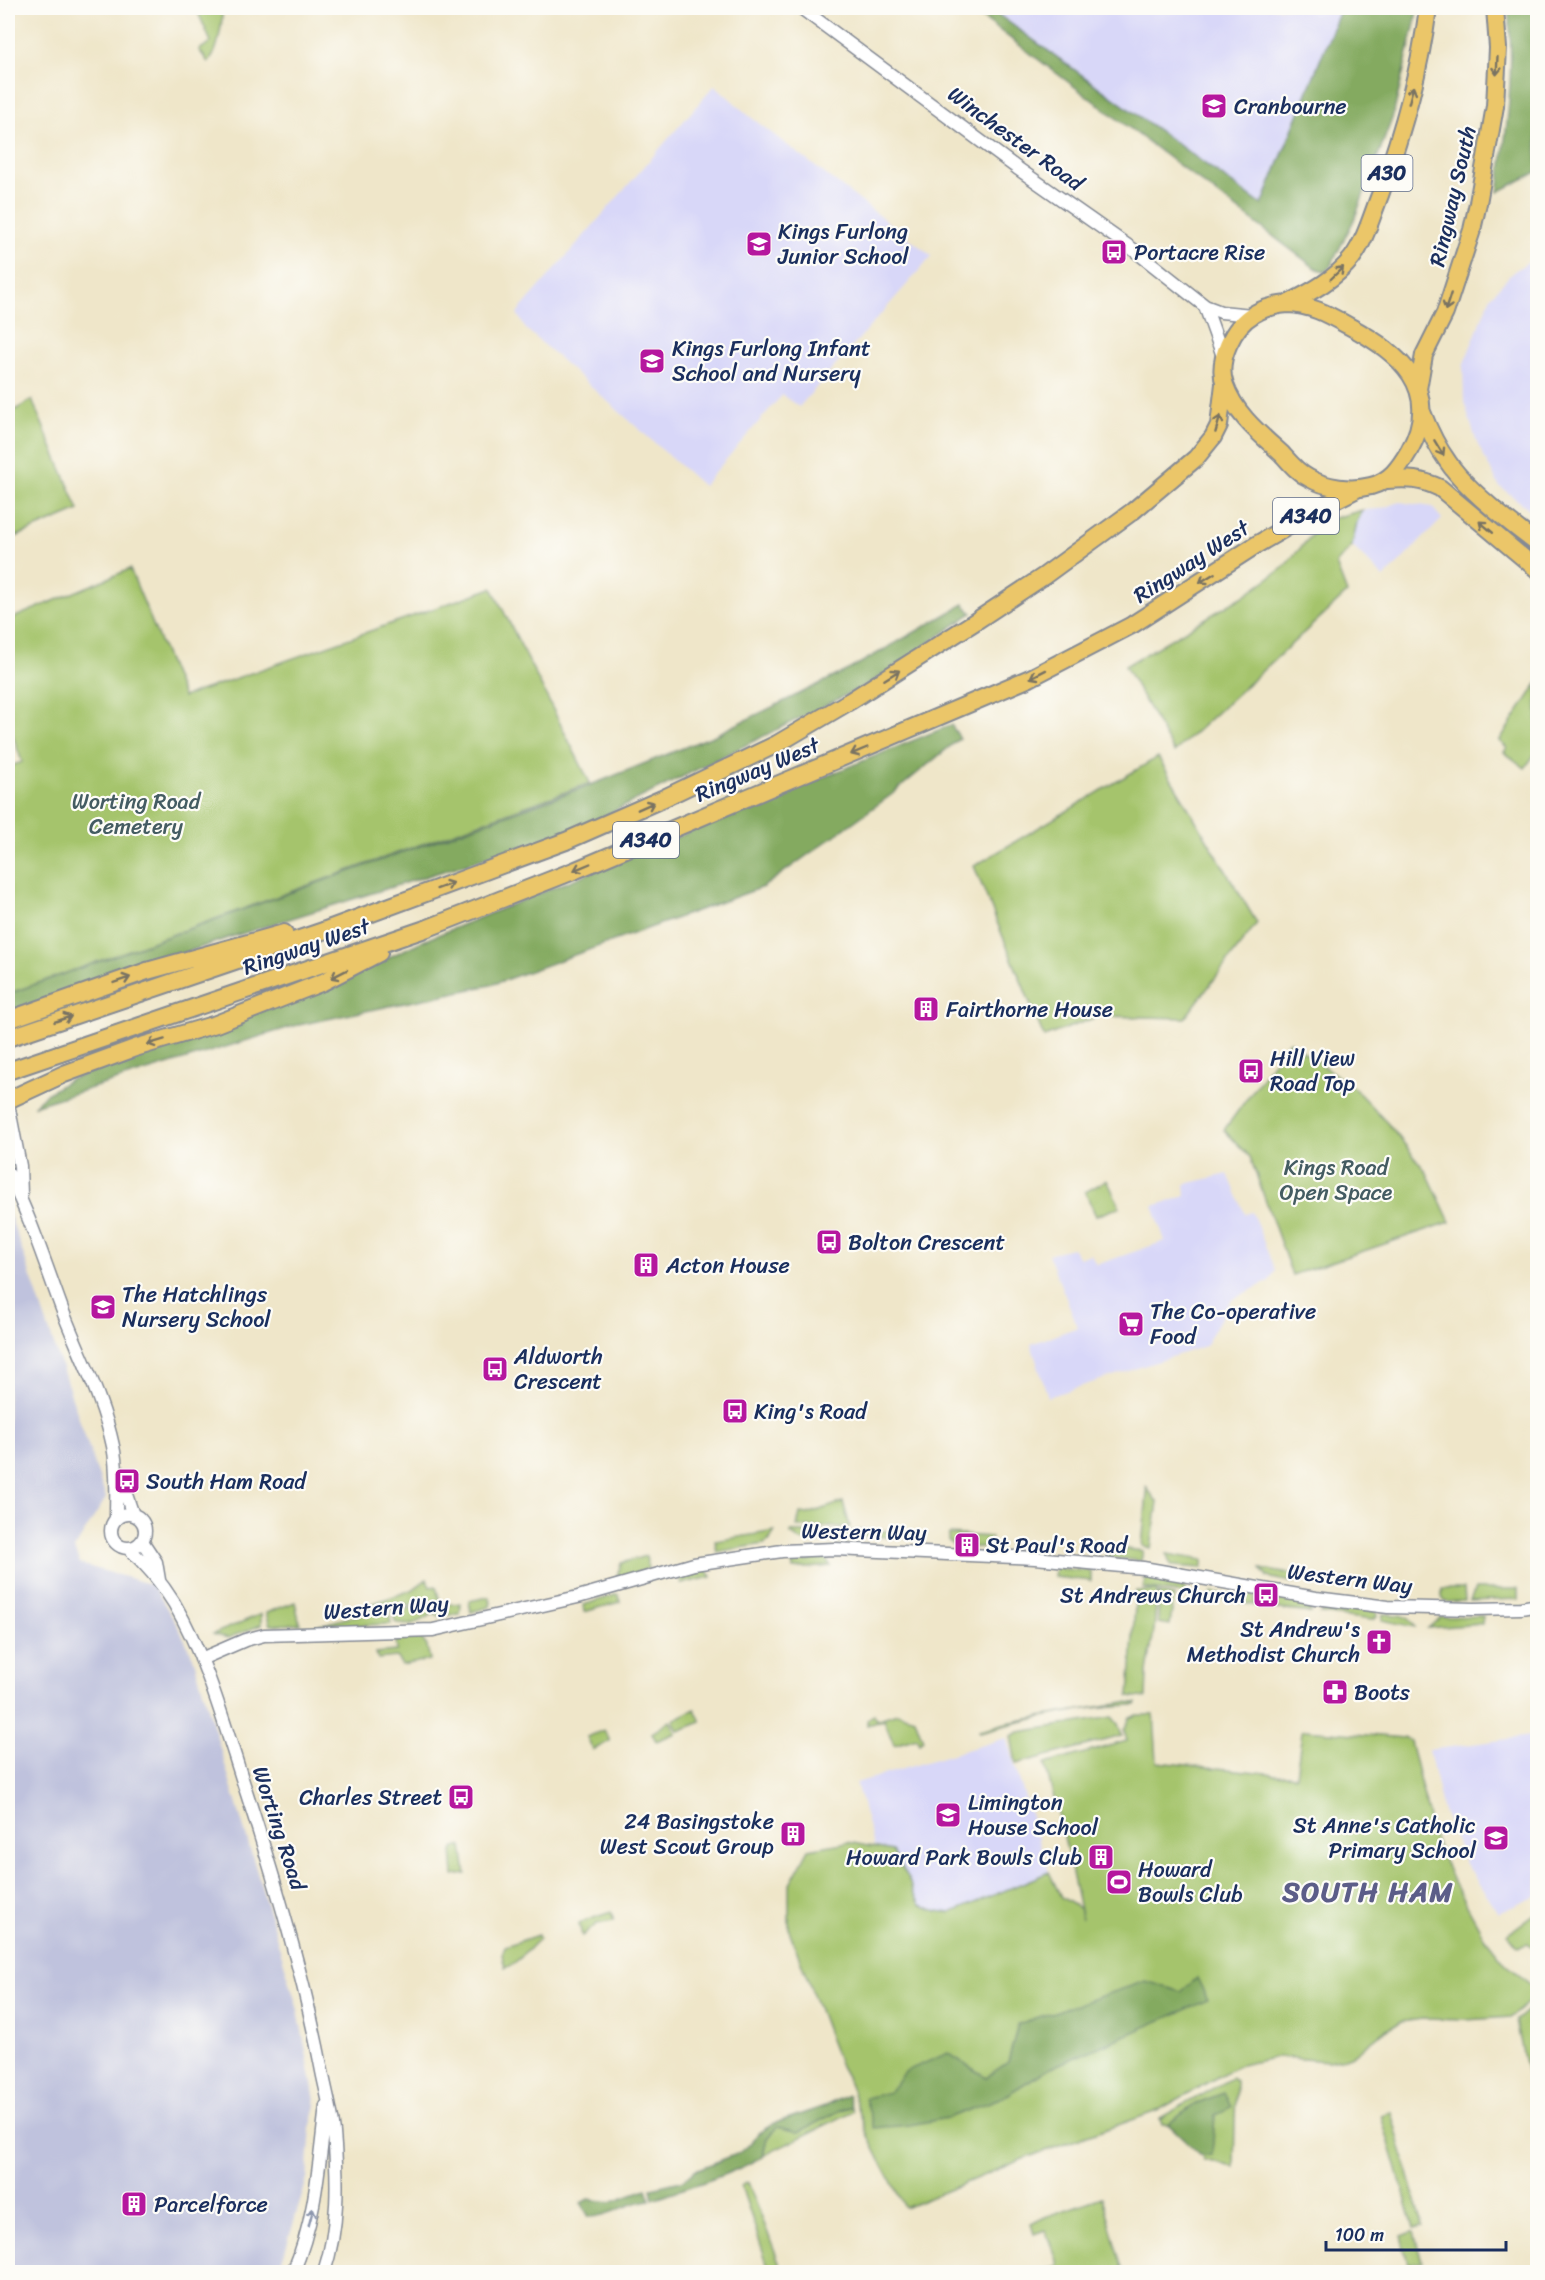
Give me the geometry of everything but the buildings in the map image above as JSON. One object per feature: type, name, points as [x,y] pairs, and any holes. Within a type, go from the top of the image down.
[{"type":"main road","name":"A30","points":[[1288,304],[1317,289],[1353,257],[1371,218],[1398,145],[1415,79],[1428,8]]},
{"type":"main road","name":"Ringway South","points":[[1418,389],[1424,355],[1445,313],[1472,230],[1478,203],[1495,106],[1498,48],[1495,8]]},
{"type":"main road","points":[[1538,544],[1463,480],[1449,464],[1434,441],[1422,412],[1418,389],[1410,372],[1386,347],[1316,308],[1304,304],[1277,305],[1252,315],[1239,327],[1228,345],[1224,359],[1224,384],[1244,418],[1299,472],[1321,483],[1357,489],[1387,480],[1411,478],[1425,481],[1440,488],[1538,570]]},
{"type":"main road","name":"Ringway West","points":[[8,1038],[323,931],[566,841],[662,799],[777,744],[973,623],[1044,576],[1114,525],[1196,458],[1213,437],[1219,425],[1224,384]]},
{"type":"main road","points":[[1387,480],[1398,469],[1415,440],[1422,412]]},
{"type":"main road","name":"Ringway West","points":[[8,1071],[428,928],[576,870],[1030,678],[1132,626],[1256,545],[1357,489]]},
{"type":"main road","points":[[8,1020],[147,971],[420,895]]},
{"type":"main road","points":[[8,1102],[64,1074],[135,1048],[216,1024],[323,982],[428,928]]},
{"type":"street","name":"Winchester Road","points":[[801,8],[1017,168],[1138,253],[1205,306],[1221,312],[1252,315]]},
{"type":"street","points":[[1205,306],[1224,359]]},
{"type":"street","points":[[8,1102],[20,1166],[21,1200]]},
{"type":"street","points":[[8,1173],[21,1200],[64,1316],[103,1410],[116,1465],[116,1519],[111,1530],[112,1536],[119,1545],[128,1548],[136,1546],[142,1540],[145,1533],[144,1526],[133,1515],[116,1465]]},
{"type":"street","points":[[116,1519],[133,1515]]},
{"type":"street","name":"Worting Road","points":[[142,1540],[156,1562],[159,1583]]},
{"type":"street","name":"Worting Road","points":[[128,1548],[148,1567],[175,1605],[201,1659],[286,1918],[311,2018],[334,2132],[337,2201],[332,2244],[324,2272]]},
{"type":"street","name":"Western Way","points":[[201,1659],[245,1640],[264,1635],[433,1630],[578,1597],[694,1564],[810,1549],[979,1555],[1132,1566],[1316,1598],[1388,1607],[1474,1609],[1538,1605]]},
{"type":"street","name":"Worting Road","points":[[293,2272],[299,2259],[315,2197],[327,2099]]},
{"type":"shaded area","name":"Cranbourne","points":[[990,8],[1341,8],[1262,205]]},
{"type":"shaded area","name":"Kings Furlong Junior School","points":[[715,85],[748,115],[932,256],[799,407],[782,395],[703,486],[525,328],[517,313]]},
{"type":"shaded area","points":[[1537,256],[1537,515],[1499,486],[1477,443],[1464,402],[1463,366],[1491,296],[1513,272]]},
{"type":"shaded area","points":[[1400,502],[1432,507],[1442,519],[1384,578],[1352,546],[1357,522],[1363,510],[1380,509]]},
{"type":"shaded area","points":[[1228,1174],[1245,1214],[1252,1212],[1275,1271],[1269,1281],[1231,1300],[1205,1346],[1048,1397],[1031,1344],[1078,1327],[1048,1254],[1072,1248],[1079,1258],[1091,1254],[1096,1265],[1165,1241],[1153,1206],[1186,1196],[1185,1184]]},
{"type":"shaded area","points":[[8,1209],[106,1498],[74,1549],[80,1564],[153,1585],[181,1632],[193,1657],[298,2010],[316,2105],[311,2127],[307,2179],[284,2254],[276,2272],[11,2272],[8,2259]]},
{"type":"shaded area","name":"St Anne's Catholic Primary School","points":[[1537,1735],[1537,1896],[1498,1913],[1466,1864],[1443,1812],[1429,1750]]},
{"type":"shaded area","name":"Limington House School","points":[[1006,1738],[1049,1872],[951,1913],[921,1905],[892,1851],[874,1846],[856,1783]]},
{"type":"green space","points":[[222,8],[221,29],[215,52],[208,62],[199,50],[211,42],[197,10]]},
{"type":"green space","points":[[970,8],[989,8],[1262,205],[1341,8],[1417,8],[1393,116],[1354,220],[1330,267],[1324,272],[1314,267]]},
{"type":"green space","points":[[1508,8],[1537,8],[1537,172],[1498,192],[1510,77]]},
{"type":"green space","points":[[32,400],[79,510],[8,540],[8,414]]},
{"type":"green space","points":[[1363,510],[1357,522],[1352,546],[1336,564],[1347,593],[1174,752],[1125,666],[1242,597],[1283,568],[1324,521]]},
{"type":"green space","name":"Worting Road Cemetery","points":[[130,569],[183,697],[492,588],[590,783],[8,994],[8,767],[22,762],[8,721],[8,620]]},
{"type":"green space","points":[[964,604],[972,613],[872,682],[578,829],[225,939],[12,1012],[8,1009],[8,994],[601,781],[715,735],[850,669]]},
{"type":"green space","points":[[1537,684],[1537,751],[1525,768],[1504,752],[1507,748],[1499,741]]},
{"type":"green space","points":[[951,725],[960,738],[891,795],[763,887],[491,985],[294,1026],[33,1106],[46,1094],[69,1080],[330,986],[418,943]]},
{"type":"green space","points":[[1158,757],[1257,923],[1185,1018],[1099,1016],[1044,1037],[974,866]]},
{"type":"green space","name":"Kings Road Open Space","points":[[1289,1041],[1354,1088],[1391,1127],[1427,1173],[1450,1222],[1292,1275],[1250,1157],[1224,1130]]},
{"type":"green space","points":[[1107,1180],[1120,1207],[1096,1216],[1085,1192]]},
{"type":"green space","points":[[1146,1487],[1158,1503],[1151,1548],[1142,1546]]},
{"type":"green space","points":[[843,1502],[850,1527],[797,1527],[800,1513],[808,1514]]},
{"type":"green space","points":[[859,1530],[912,1532],[912,1538],[863,1536]]},
{"type":"green space","points":[[775,1531],[769,1541],[764,1544],[717,1552],[715,1541]]},
{"type":"green space","points":[[855,1531],[855,1544],[852,1542],[801,1541],[791,1534],[791,1532]]},
{"type":"green space","points":[[949,1534],[991,1537],[986,1545],[981,1547],[971,1547],[971,1543],[953,1546],[948,1540]]},
{"type":"green space","points":[[1107,1547],[1143,1551],[1141,1561],[1106,1557]]},
{"type":"green space","points":[[1167,1554],[1204,1560],[1202,1568],[1172,1566]]},
{"type":"green space","points":[[646,1556],[648,1569],[620,1578],[617,1576],[621,1563]]},
{"type":"green space","points":[[814,1556],[824,1557],[831,1566],[793,1569],[792,1563],[810,1561]]},
{"type":"green space","points":[[707,1568],[711,1577],[681,1584],[679,1574]]},
{"type":"green space","points":[[1055,1568],[1091,1571],[1091,1581],[1054,1577]]},
{"type":"green space","points":[[1261,1569],[1297,1575],[1296,1583],[1267,1577]]},
{"type":"green space","points":[[1146,1573],[1179,1578],[1185,1588],[1184,1594],[1143,1588]]},
{"type":"green space","points":[[427,1579],[430,1587],[436,1586],[440,1602],[345,1613],[412,1590]]},
{"type":"green space","points":[[1442,1589],[1464,1589],[1465,1601],[1445,1602]]},
{"type":"green space","points":[[1475,1589],[1518,1589],[1518,1599],[1470,1601]]},
{"type":"green space","points":[[1136,1591],[1157,1591],[1146,1698],[1129,1696]]},
{"type":"green space","points":[[1159,1593],[1174,1596],[1170,1625],[1158,1623]]},
{"type":"green space","points":[[1212,1593],[1240,1597],[1246,1593],[1255,1596],[1255,1605],[1211,1597]]},
{"type":"green space","points":[[618,1594],[620,1602],[584,1612],[583,1605]]},
{"type":"green space","points":[[488,1597],[491,1602],[490,1607],[471,1612],[469,1601]]},
{"type":"green space","points":[[1263,1597],[1305,1603],[1309,1606],[1311,1613],[1257,1606],[1258,1600]]},
{"type":"green space","points":[[295,1602],[300,1624],[270,1625],[266,1613]]},
{"type":"green space","points":[[461,1603],[460,1614],[441,1616],[433,1614],[405,1625],[395,1622],[393,1610]]},
{"type":"green space","points":[[1327,1606],[1376,1611],[1377,1617],[1372,1620],[1320,1614]]},
{"type":"green space","points":[[389,1612],[391,1624],[313,1627],[358,1615]]},
{"type":"green space","points":[[261,1614],[261,1625],[228,1638],[213,1634]]},
{"type":"green space","points":[[1383,1614],[1406,1617],[1415,1627],[1382,1620]]},
{"type":"green space","points":[[1483,1616],[1482,1624],[1428,1628],[1441,1617]]},
{"type":"green space","points":[[421,1638],[427,1646],[430,1660],[402,1665],[396,1657],[378,1659],[376,1653],[397,1651],[396,1640]]},
{"type":"green space","points":[[1125,1702],[1136,1703],[1135,1705],[1077,1710]]},
{"type":"green space","points":[[695,1709],[701,1722],[678,1731],[673,1720]]},
{"type":"green space","points":[[897,1713],[915,1718],[923,1740],[919,1743],[917,1738],[894,1745],[884,1720],[867,1725],[867,1720],[874,1714],[876,1720]]},
{"type":"green space","points":[[1055,1714],[980,1732],[979,1730],[1006,1723]]},
{"type":"green space","points":[[1137,1715],[1154,1715],[1157,1762],[1296,1776],[1302,1731],[1305,1730],[1404,1738],[1410,1741],[1434,1838],[1451,1877],[1484,1936],[1506,1964],[1537,1990],[1537,1995],[1511,2017],[1466,2020],[1422,2019],[1401,2022],[1387,2029],[1355,2054],[1345,2058],[1329,2061],[1277,2057],[1237,2066],[1157,2111],[1023,2159],[905,2208],[868,2136],[789,1930],[789,1886],[809,1849],[848,1842],[892,1851],[921,1905],[937,1911],[951,1913],[1049,1872],[1061,1897],[1079,1908],[1082,1919],[1045,1764],[1127,1741],[1124,1730],[1130,1718]]},
{"type":"green space","points":[[1112,1717],[1118,1724],[1122,1736],[1016,1764],[1011,1736],[1019,1732]]},
{"type":"green space","points":[[670,1721],[676,1733],[656,1741],[652,1733]]},
{"type":"green space","points":[[604,1730],[610,1741],[593,1750],[587,1737]]},
{"type":"green space","points":[[462,1846],[466,1874],[454,1876],[452,1851]]},
{"type":"green space","points":[[611,1912],[614,1921],[597,1924],[582,1936],[579,1923]]},
{"type":"green space","points":[[1537,1912],[1537,1952],[1528,1944],[1518,1947],[1508,1934]]},
{"type":"green space","points":[[538,1935],[539,1939],[523,1955],[505,1968],[502,1954],[505,1946]]},
{"type":"green space","points":[[1197,1978],[1208,2000],[1048,2069],[1003,2097],[947,2118],[910,2125],[874,2128],[865,2098],[889,2092],[906,2071],[948,2053],[986,2077],[1008,2062],[1018,2024],[1146,1981],[1181,1992]]},
{"type":"green space","points":[[1537,2002],[1537,2111],[1516,2020]]},
{"type":"green space","points":[[1231,2078],[1236,2081],[1234,2167],[1204,2160],[1201,2155],[1212,2155],[1197,2103],[1168,2124],[1162,2124],[1160,2118]]},
{"type":"green space","points":[[1224,2093],[1231,2107],[1215,2115],[1212,2155],[1201,2155],[1168,2124],[1197,2103]]},
{"type":"green space","points":[[848,2095],[852,2107],[845,2108],[799,2132],[777,2127],[767,2138],[763,2156],[750,2163],[653,2199],[651,2188],[681,2181],[698,2169],[737,2154],[751,2144],[758,2133],[775,2123],[825,2106]]},
{"type":"green space","points":[[852,2107],[854,2111],[763,2156],[767,2138],[777,2126]]},
{"type":"green space","points":[[1391,2112],[1423,2226],[1414,2228],[1381,2115]]},
{"type":"green space","points":[[748,2182],[783,2272],[770,2272],[741,2186]]},
{"type":"green space","points":[[646,2189],[650,2200],[597,2216],[589,2217],[581,2203],[588,2199],[610,2202]]},
{"type":"green space","points":[[1102,2197],[1123,2272],[1045,2272],[1059,2265],[1045,2230],[1034,2234],[1031,2224]]},
{"type":"green space","points":[[1414,2232],[1422,2261],[1408,2264],[1401,2236]]},
{"type":"place","name":"Cranbourne","points":[[1214,106]]},
{"type":"place","name":"Kings Furlong Junior School","points":[[759,244]]},
{"type":"place","name":"Portacre Rise","points":[[1114,252]]},
{"type":"place","name":"Kings Furlong Infant School and Nursery","points":[[652,361]]},
{"type":"place","name":"Fairthorne House","points":[[926,1009]]},
{"type":"place","name":"Hill View Road Top","points":[[1251,1071]]},
{"type":"place","name":"Bolton Crescent","points":[[829,1242]]},
{"type":"place","name":"Acton House","points":[[646,1265]]},
{"type":"place","name":"The Hatchlings Nursery School","points":[[103,1307]]},
{"type":"place","name":"The Co-operative Food","points":[[1131,1324]]},
{"type":"place","name":"Aldworth Crescent","points":[[495,1369]]},
{"type":"place","name":"King's Road","points":[[735,1411]]},
{"type":"place","name":"South Ham Road","points":[[127,1481]]},
{"type":"place","name":"St Paul's Road","points":[[967,1545]]},
{"type":"place","name":"St Andrews Church","points":[[1266,1595]]},
{"type":"place","name":"St Andrew's Methodist Church","points":[[1379,1642]]},
{"type":"place","name":"Boots","points":[[1335,1692]]},
{"type":"place","name":"Charles Street","points":[[461,1797]]},
{"type":"place","name":"Limington House School","points":[[948,1815]]},
{"type":"place","name":"24 Basingstoke West Scout Group","points":[[793,1834]]},
{"type":"place","name":"St Anne's Catholic Primary School","points":[[1496,1838]]},
{"type":"place","name":"Howard Park Bowls Club","points":[[1101,1857]]},
{"type":"place","name":"Howard Bowls Club","points":[[1119,1882]]},
{"type":"place","name":"Parcelforce","points":[[134,2204]]},
{"type":"district","name":"SOUTH HAM","points":[[1368,1891]]}]
